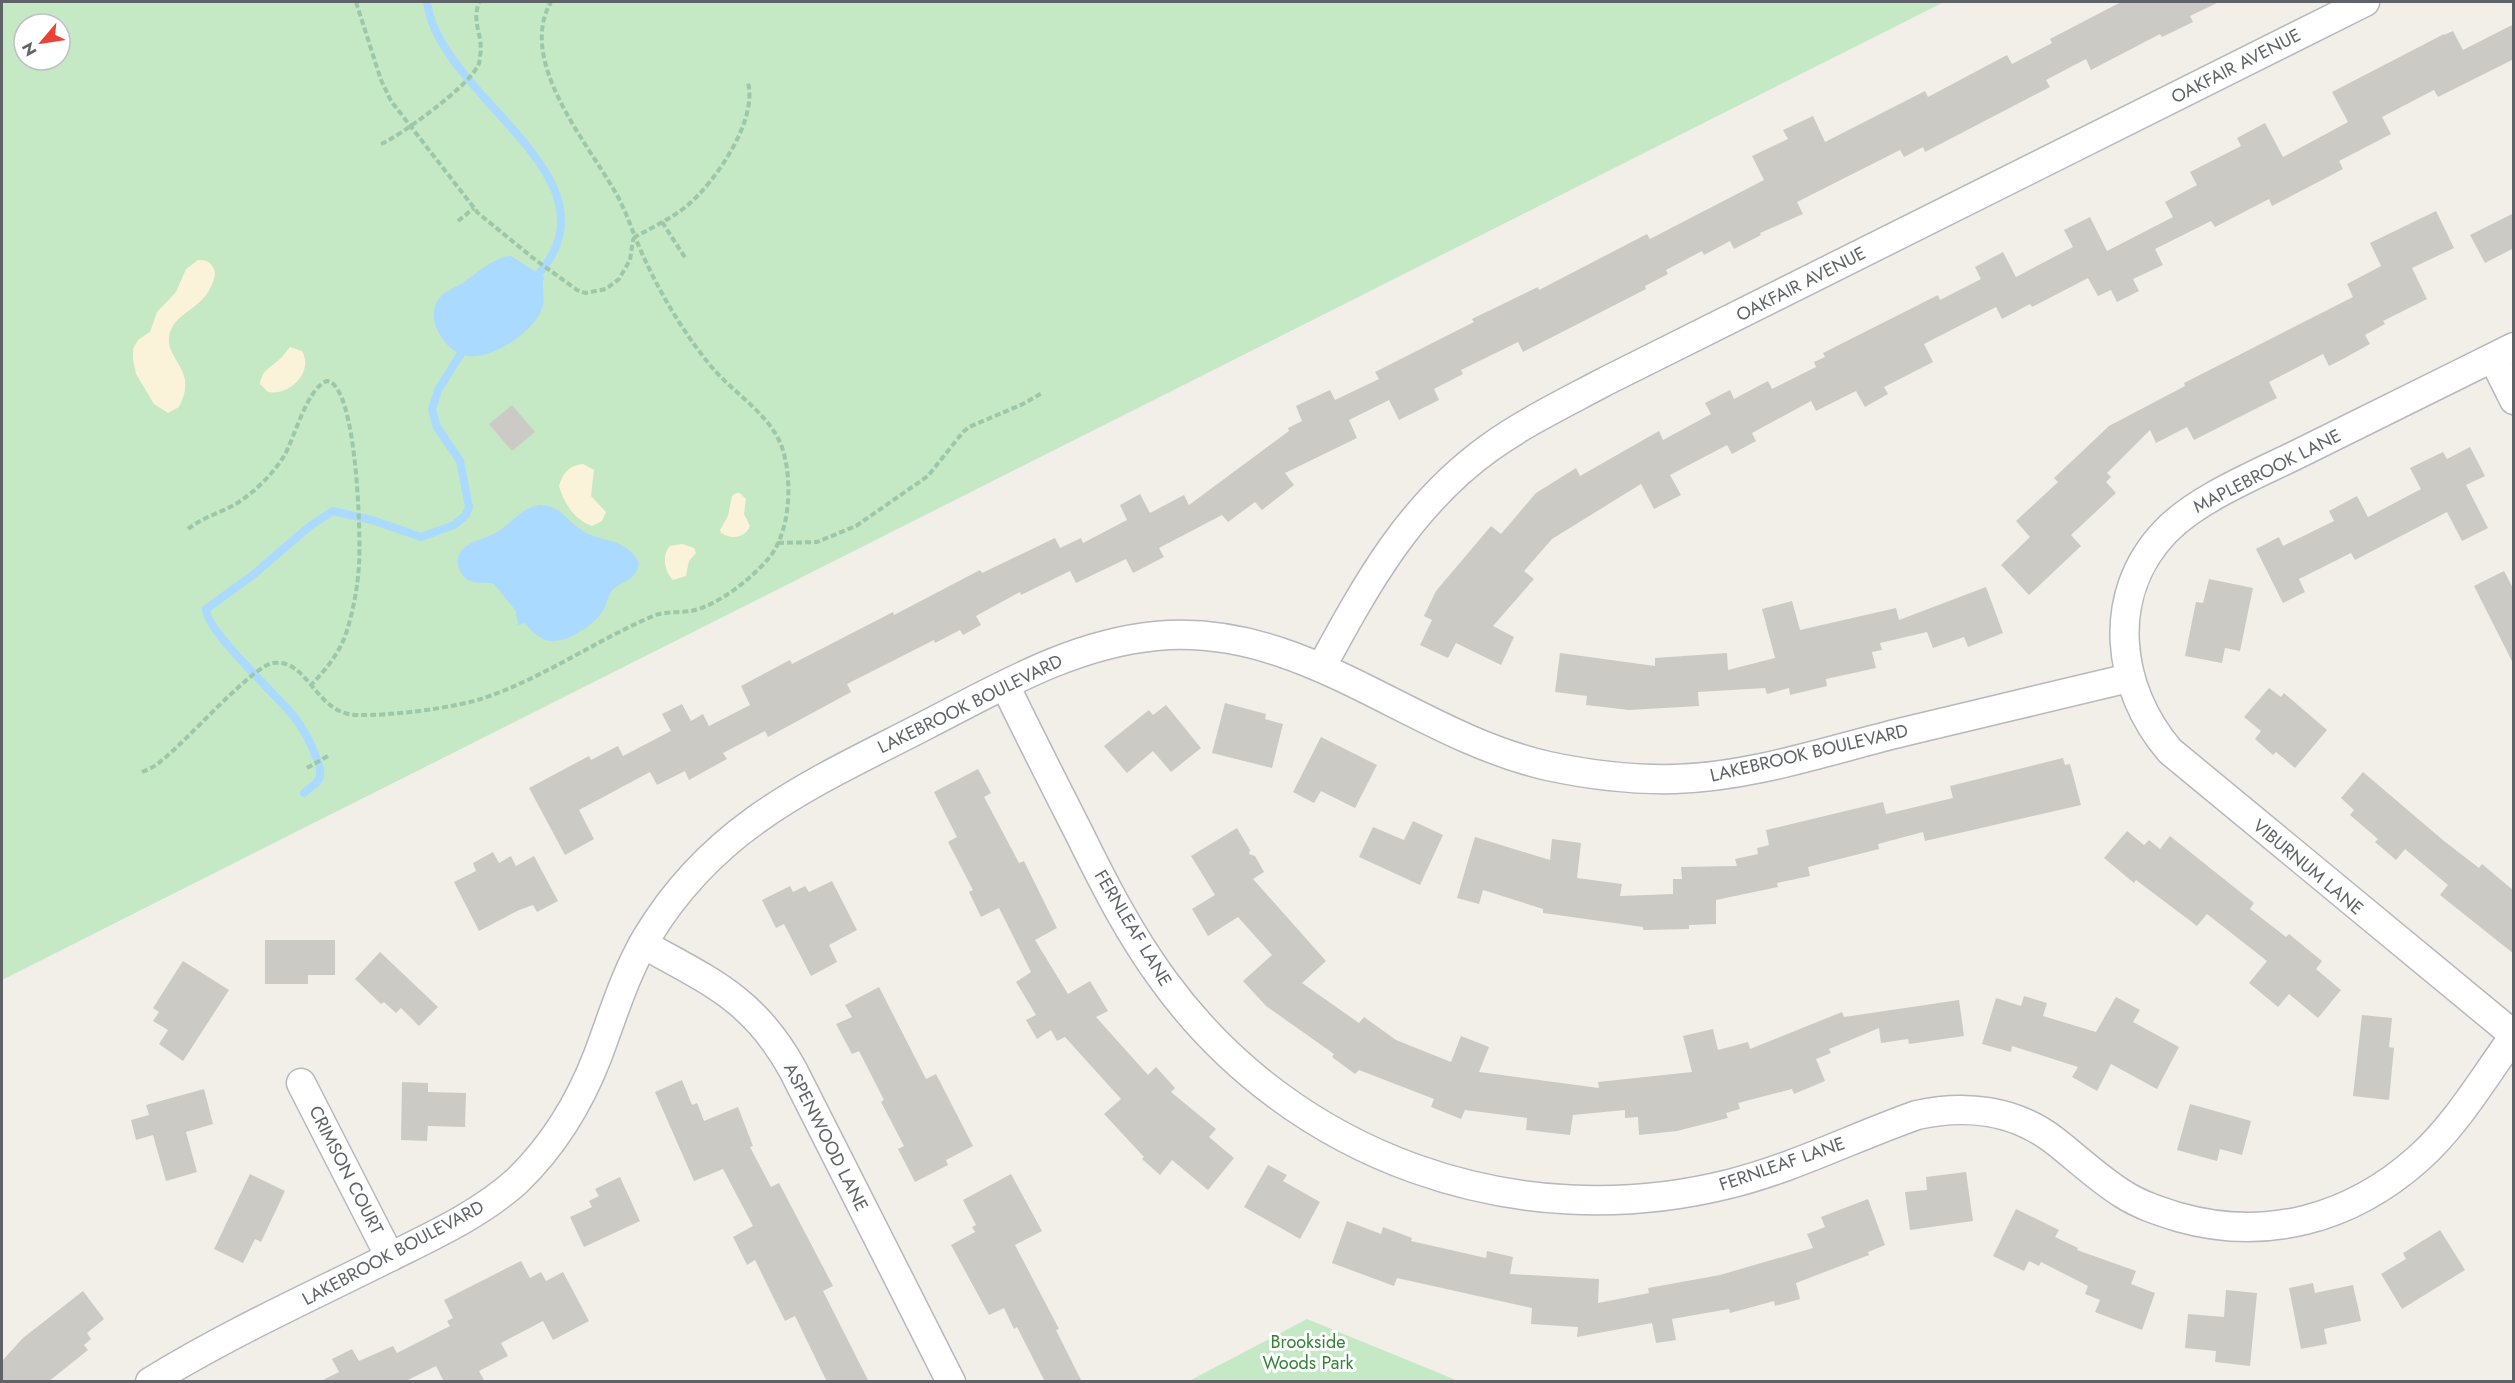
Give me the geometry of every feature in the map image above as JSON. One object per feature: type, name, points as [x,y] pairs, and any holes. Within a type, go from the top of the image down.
[{"type":"street","name":"OAKFAIR AVENUE","points":[[1322,666],[1376,570],[1407,527],[1466,466],[1516,430],[1614,377],[2365,2]]},
{"type":"street","points":[[2503,352],[2514,400]]},
{"type":"street","name":"MAPLEBROOK LANE","points":[[2129,678],[2125,626],[2128,601],[2144,559],[2176,521],[2240,483],[2503,352]]},
{"type":"street","name":"LAKEBROOK BOULEVARD","points":[[150,1382],[188,1359],[475,1213],[501,1194],[538,1158],[571,1113],[585,1086],[625,980],[643,944],[660,917],[693,875],[716,853],[762,814],[802,789],[1049,663],[1073,654],[1109,644],[1157,636],[1213,636],[1240,640],[1285,652],[1322,666],[1394,704],[1499,752],[1573,771],[1603,776],[1654,779],[1703,777],[1775,764],[2129,678]]},
{"type":"street","name":"VIBURNUM LANE","points":[[2129,678],[2150,725],[2177,758],[2514,1036]]},
{"type":"street","name":"FERNLEAF LANE","points":[[1005,685],[1123,918],[1163,981],[1210,1037],[1259,1082],[1332,1130],[1381,1155],[1477,1188],[1522,1196],[1575,1201],[1643,1198],[1701,1190],[1750,1178],[1917,1115],[1956,1109],[1976,1110],[2014,1118],[2040,1130],[2121,1193],[2149,1207],[2199,1223],[2221,1227],[2283,1225],[2341,1208],[2374,1191],[2405,1170],[2444,1132],[2514,1036]]},
{"type":"street","name":"ASPENWOOD LANE","points":[[643,944],[734,997],[769,1032],[793,1070],[951,1382]]},
{"type":"street","name":"CRIMSON COURT","points":[[302,1083],[390,1257]]},
{"type":"path","points":[[356,2],[386,93],[474,207],[524,250],[585,293],[606,289],[620,279],[628,266],[635,237],[662,222],[697,197],[731,150],[743,123],[749,95],[748,83]]},
{"type":"path","points":[[381,144],[393,139],[454,92],[476,69],[481,53],[476,21],[479,2]]},
{"type":"path","points":[[142,772],[162,761],[248,680],[273,663],[290,666],[312,684],[321,699],[342,714],[356,716],[400,712],[482,699],[539,675],[655,615],[692,610],[710,603],[749,577],[770,556],[778,543],[784,522],[788,485],[786,460],[779,441],[764,418],[723,380],[687,335],[657,283],[621,203],[570,118],[548,73],[541,36],[542,23],[551,2]]},
{"type":"path","points":[[458,221],[474,207]]},
{"type":"path","points":[[662,222],[686,259]]},
{"type":"path","points":[[188,529],[236,504],[268,476],[283,458],[313,393],[321,383],[327,381],[336,386],[343,400],[356,469],[360,529],[359,568],[349,625],[338,652],[312,684]]},
{"type":"path","points":[[778,543],[817,542],[856,526],[928,476],[969,427],[1023,404],[1042,393]]},
{"type":"path","points":[[307,768],[328,756]]},
{"type":"green space","points":[[2,2],[1944,2],[2,980]]},
{"type":"green space","name":"Brookside Woods Park","points":[[1307,1319],[1456,1380],[1456,1381],[1189,1381]]},
{"type":"sand","points":[[198,260],[210,263],[215,275],[206,295],[179,318],[170,332],[171,350],[185,383],[179,407],[168,413],[154,404],[136,374],[133,349],[138,340],[150,332],[157,312],[176,292],[186,269]]},
{"type":"sand","points":[[290,347],[302,351],[305,367],[302,374],[292,386],[276,392],[268,392],[260,384],[263,375]]},
{"type":"sand","points":[[583,464],[594,470],[591,496],[606,512],[602,521],[592,526],[580,520],[571,511],[559,486],[567,471]]},
{"type":"sand","points":[[740,493],[746,499],[744,514],[750,526],[745,533],[734,537],[721,533],[720,530],[728,516],[732,496]]},
{"type":"sand","points":[[682,544],[694,548],[696,553],[689,561],[686,576],[673,580],[666,568],[667,550],[670,546]]},
{"type":"water","points":[[511,256],[544,277],[542,309],[521,335],[500,349],[478,356],[460,354],[446,343],[436,326],[434,308],[438,300],[446,292],[492,262]]},
{"type":"water","points":[[539,505],[553,508],[588,534],[623,546],[639,564],[631,578],[611,592],[604,609],[594,621],[578,633],[561,640],[546,640],[524,623],[518,625],[516,611],[494,584],[468,580],[458,565],[458,557],[465,547],[497,532],[521,513]]},
{"type":"building","points":[[2121,2],[2219,2],[2190,16],[2193,22],[2162,37],[2160,34],[2091,70],[2086,59],[2046,80],[2050,87],[1925,152],[1923,147],[1904,157],[1900,150],[1797,202],[1803,214],[1760,233],[1761,235],[1734,249],[1730,241],[1704,255],[1702,251],[1666,270],[1668,274],[1645,286],[1646,289],[1523,352],[1518,342],[1461,370],[1463,374],[1434,389],[1439,400],[1399,420],[1389,400],[1349,420],[1357,438],[1285,473],[1294,485],[1262,510],[1255,502],[1228,522],[1222,515],[1159,548],[1164,557],[1133,573],[1126,559],[1076,583],[1070,571],[1021,595],[1020,592],[976,616],[981,625],[963,635],[960,630],[935,643],[934,640],[847,684],[851,692],[768,737],[765,731],[723,753],[727,759],[689,780],[685,771],[657,785],[650,772],[579,810],[594,839],[565,855],[529,788],[589,756],[591,760],[618,746],[623,756],[671,731],[662,714],[682,704],[691,721],[703,714],[709,726],[750,705],[741,686],[790,660],[792,664],[893,612],[894,615],[980,570],[982,573],[1055,538],[1060,548],[1081,538],[1083,543],[1127,520],[1120,505],[1140,494],[1150,513],[1184,495],[1189,505],[1289,431],[1288,428],[1302,421],[1296,406],[1330,390],[1335,400],[1379,379],[1375,372],[1474,322],[1472,319],[1538,287],[1539,290],[1647,234],[1650,239],[1764,180],[1752,156],[1788,139],[1783,130],[1813,116],[1825,142],[1925,91],[1928,97],[2007,55],[2012,64],[2052,43],[2050,39]]},
{"type":"building","points":[[2514,24],[2514,59],[2438,97],[2434,90],[2382,117],[2391,134],[2339,161],[2343,169],[2272,206],[2269,199],[2215,227],[2211,221],[2155,249],[2163,265],[2133,279],[2139,291],[2117,302],[2111,290],[2098,296],[2088,278],[2032,307],[2030,304],[2002,319],[1996,307],[1924,344],[1933,362],[1884,387],[1888,394],[1865,407],[1856,391],[1816,411],[1811,401],[1752,433],[1756,441],[1732,454],[1727,445],[1670,475],[1681,495],[1654,509],[1641,484],[1552,539],[1524,571],[1534,579],[1493,626],[1514,637],[1501,665],[1456,643],[1448,658],[1420,645],[1432,620],[1424,616],[1436,591],[1491,526],[1501,534],[1536,493],[1576,468],[1580,476],[1659,431],[1663,440],[1711,414],[1705,403],[1730,390],[1734,399],[1768,381],[1772,389],[1816,367],[1814,362],[1825,357],[1823,353],[1938,295],[1940,300],[1981,279],[1975,267],[2003,252],[2016,277],[2073,247],[2064,230],[2090,217],[2107,251],[2173,217],[2165,202],[2197,185],[2190,172],[2241,146],[2237,138],[2265,123],[2283,157],[2348,122],[2332,92],[2444,34],[2453,31],[2463,50]]},
{"type":"building","points":[[2436,211],[2454,248],[2412,268],[2427,299],[2383,321],[2385,324],[2365,335],[2370,344],[2341,360],[2329,366],[2323,354],[2269,382],[2277,398],[2194,440],[2187,427],[2156,443],[2150,430],[2107,473],[2111,477],[2106,482],[2116,493],[2071,535],[2081,546],[2029,595],[2001,565],[2030,537],[2016,521],[2058,482],[2054,478],[2109,426],[2185,386],[2184,383],[2353,297],[2347,284],[2381,266],[2370,243]]},
{"type":"building","points":[[2514,213],[2514,248],[2485,263],[2470,235]]},
{"type":"building","points":[[512,405],[535,432],[512,451],[489,424]]},
{"type":"building","points":[[2470,447],[2485,476],[2466,485],[2488,528],[2462,541],[2447,512],[2355,560],[2351,553],[2299,579],[2305,592],[2283,603],[2256,549],[2279,537],[2283,546],[2334,521],[2329,511],[2357,496],[2368,517],[2421,489],[2410,468],[2443,452],[2447,459]]},
{"type":"building","points":[[2504,571],[2514,590],[2514,665],[2474,586]]},
{"type":"building","points":[[2209,579],[2253,588],[2240,651],[2225,648],[2222,663],[2185,656],[2196,602],[2203,603]]},
{"type":"building","points":[[1986,587],[2003,633],[1968,647],[1964,637],[1933,648],[1927,632],[1880,643],[1882,650],[1872,652],[1876,668],[1826,679],[1827,686],[1790,695],[1789,688],[1767,694],[1765,688],[1698,692],[1699,706],[1629,710],[1586,705],[1587,696],[1555,692],[1560,653],[1655,666],[1655,658],[1727,653],[1728,670],[1775,658],[1762,609],[1792,601],[1800,630],[1896,608],[1899,620]]},
{"type":"building","points":[[2269,688],[2281,697],[2284,693],[2327,730],[2295,768],[2276,752],[2273,755],[2255,739],[2261,731],[2244,717]]},
{"type":"building","points":[[1225,703],[1266,714],[1265,719],[1283,724],[1272,768],[1212,753]]},
{"type":"building","points":[[1166,705],[1201,748],[1171,772],[1153,751],[1127,773],[1104,746],[1149,710],[1153,715]]},
{"type":"building","points":[[1321,737],[1377,765],[1355,808],[1321,791],[1314,803],[1293,792]]},
{"type":"building","points":[[2063,758],[2065,765],[2070,764],[2081,805],[1925,841],[1923,832],[1878,844],[1879,849],[1808,867],[1810,876],[1777,883],[1778,887],[1716,900],[1716,924],[1689,925],[1689,929],[1643,930],[1643,927],[1543,913],[1543,909],[1483,890],[1479,904],[1457,898],[1475,837],[1550,860],[1552,839],[1581,843],[1577,878],[1622,884],[1620,896],[1673,894],[1673,879],[1682,879],[1681,867],[1737,866],[1735,859],[1758,854],[1757,848],[1769,845],[1766,830],[1883,802],[1886,814],[1953,798],[1950,786]]},
{"type":"building","points":[[978,769],[991,793],[984,797],[1019,863],[1024,861],[1057,928],[1035,940],[1068,994],[1090,981],[1108,1011],[1096,1017],[1148,1075],[1156,1067],[1175,1088],[1171,1092],[1216,1129],[1209,1137],[1234,1158],[1208,1190],[1172,1160],[1160,1175],[1142,1159],[1144,1157],[1104,1114],[1121,1099],[1065,1037],[1057,1041],[1051,1030],[1037,1039],[1026,1020],[1036,1015],[1016,982],[1031,972],[999,908],[981,917],[969,892],[973,890],[948,842],[957,837],[934,792]]},
{"type":"building","points":[[2363,772],[2444,841],[2479,868],[2482,864],[2514,891],[2514,954],[2440,895],[2448,885],[2405,849],[2396,860],[2375,842],[2378,839],[2350,815],[2354,810],[2341,798]]},
{"type":"building","points":[[1413,821],[1443,835],[1420,885],[1359,857],[1373,827],[1404,840]]},
{"type":"building","points":[[1237,828],[1250,850],[1249,854],[1255,856],[1264,872],[1253,879],[1326,961],[1302,983],[1359,1023],[1364,1017],[1396,1040],[1451,1062],[1461,1036],[1489,1047],[1479,1072],[1599,1088],[1598,1082],[1692,1072],[1683,1036],[1713,1029],[1718,1050],[1748,1042],[1750,1049],[1842,1012],[1844,1017],[1959,1000],[1964,1036],[1909,1044],[1908,1039],[1881,1043],[1879,1028],[1829,1049],[1831,1053],[1816,1059],[1825,1081],[1794,1094],[1792,1089],[1738,1103],[1740,1109],[1726,1113],[1728,1118],[1677,1131],[1639,1135],[1638,1117],[1625,1118],[1625,1110],[1573,1115],[1570,1135],[1526,1130],[1527,1118],[1465,1110],[1461,1119],[1431,1107],[1434,1099],[1359,1070],[1355,1074],[1332,1057],[1334,1054],[1266,1006],[1243,981],[1272,955],[1238,917],[1208,936],[1192,909],[1215,895],[1191,856]]},
{"type":"building","points":[[2127,831],[2144,845],[2149,840],[2160,849],[2170,836],[2254,903],[2250,909],[2286,937],[2289,934],[2322,961],[2316,969],[2341,990],[2318,1018],[2289,994],[2278,1007],[2249,983],[2267,961],[2207,914],[2197,926],[2136,880],[2134,883],[2104,858]]},
{"type":"building","points":[[493,852],[499,863],[511,856],[516,866],[534,856],[558,901],[537,912],[533,905],[519,910],[479,931],[454,882],[476,871],[473,863]]},
{"type":"building","points":[[832,881],[857,930],[829,945],[837,962],[811,976],[784,924],[776,928],[762,900],[790,886],[793,892],[805,886],[809,892]]},
{"type":"building","points":[[265,940],[335,940],[335,975],[308,975],[308,984],[265,984]]},
{"type":"building","points":[[380,952],[438,1007],[419,1026],[401,1008],[396,1013],[384,1002],[381,1004],[355,979]]},
{"type":"building","points":[[183,961],[229,990],[183,1061],[159,1044],[168,1030],[153,1021],[159,1012],[153,1008]]},
{"type":"building","points":[[879,987],[926,1079],[936,1074],[973,1146],[946,1160],[948,1165],[915,1182],[898,1149],[904,1146],[881,1102],[884,1100],[859,1051],[852,1054],[836,1024],[852,1017],[845,1005]]},
{"type":"building","points":[[2024,996],[2047,1003],[2043,1016],[2096,1032],[2116,997],[2140,1010],[2133,1022],[2179,1047],[2157,1089],[2111,1064],[2097,1091],[2072,1077],[2078,1067],[2012,1046],[2011,1052],[1982,1044],[1996,998],[2021,1006]]},
{"type":"building","points":[[2362,1015],[2392,1018],[2389,1047],[2394,1048],[2389,1100],[2353,1096]]},
{"type":"building","points":[[682,1080],[692,1105],[697,1103],[704,1121],[738,1107],[753,1146],[750,1147],[771,1187],[779,1183],[833,1286],[823,1291],[869,1382],[827,1382],[795,1316],[785,1321],[755,1260],[747,1265],[733,1237],[753,1226],[723,1169],[694,1181],[655,1092]]},
{"type":"building","points":[[402,1082],[428,1083],[428,1092],[466,1093],[465,1127],[428,1126],[427,1141],[401,1140]]},
{"type":"building","points":[[204,1089],[213,1124],[186,1132],[197,1172],[166,1181],[153,1135],[136,1140],[131,1120],[149,1115],[146,1105]]},
{"type":"building","points":[[2190,1104],[2251,1121],[2242,1155],[2220,1149],[2217,1161],[2177,1150]]},
{"type":"building","points":[[1268,1165],[1287,1175],[1283,1181],[1320,1202],[1300,1239],[1244,1207]]},
{"type":"building","points":[[1966,1172],[1973,1221],[1910,1230],[1905,1192],[1927,1190],[1926,1177]]},
{"type":"building","points":[[250,1174],[285,1191],[261,1242],[255,1239],[243,1263],[214,1249]]},
{"type":"building","points":[[1011,1174],[1042,1231],[1015,1245],[1059,1329],[1056,1330],[1082,1382],[1045,1382],[1017,1327],[1014,1329],[1004,1308],[989,1315],[951,1245],[975,1232],[972,1227],[976,1225],[963,1200]]},
{"type":"building","points":[[620,1177],[640,1221],[584,1247],[570,1217],[592,1207],[589,1201],[599,1196],[595,1189]]},
{"type":"building","points":[[1868,1199],[1885,1245],[1868,1252],[1869,1255],[1796,1283],[1800,1299],[1775,1306],[1774,1301],[1730,1313],[1729,1309],[1672,1319],[1676,1340],[1656,1343],[1652,1323],[1577,1337],[1578,1327],[1531,1324],[1532,1308],[1397,1278],[1394,1286],[1332,1263],[1347,1221],[1381,1234],[1383,1227],[1412,1238],[1411,1241],[1486,1258],[1487,1251],[1513,1257],[1510,1274],[1599,1279],[1598,1303],[1649,1293],[1648,1288],[1720,1275],[1813,1248],[1807,1234],[1825,1227],[1821,1217]]},
{"type":"building","points":[[2016,1209],[2059,1230],[2055,1237],[2078,1248],[2077,1250],[2136,1271],[2131,1284],[2155,1293],[2142,1330],[2095,1312],[2100,1300],[2085,1294],[2088,1286],[2041,1262],[2039,1266],[2029,1261],[2024,1271],[1993,1256]]},
{"type":"building","points":[[2440,1230],[2465,1270],[2402,1309],[2381,1274],[2406,1259],[2403,1253]]},
{"type":"building","points":[[521,1261],[530,1278],[541,1272],[546,1281],[563,1272],[589,1321],[553,1340],[543,1321],[501,1343],[508,1356],[479,1371],[485,1382],[444,1382],[436,1366],[404,1382],[319,1382],[339,1372],[332,1359],[352,1349],[359,1361],[393,1346],[397,1353],[450,1326],[447,1321],[453,1318],[444,1300]]},
{"type":"building","points":[[2313,1283],[2315,1293],[2353,1285],[2361,1321],[2324,1329],[2327,1344],[2301,1349],[2289,1288]]},
{"type":"building","points":[[2226,1290],[2257,1293],[2250,1366],[2215,1362],[2216,1351],[2185,1348],[2188,1314],[2224,1317]]},
{"type":"building","points":[[83,1291],[104,1319],[87,1333],[91,1339],[84,1345],[88,1350],[48,1382],[2,1382],[2,1361],[23,1338]]},
{"type":"waterway","points":[[427,2],[439,38],[463,72],[522,140],[546,173],[560,208],[557,243],[533,280]]},
{"type":"waterway","points":[[304,793],[318,781],[320,773],[318,762],[306,735],[287,708],[244,664],[217,632],[206,609],[253,575],[310,526],[333,511],[372,520],[421,537],[454,525],[466,515],[469,507],[460,461],[437,427],[432,410],[438,390],[467,347]]}]
